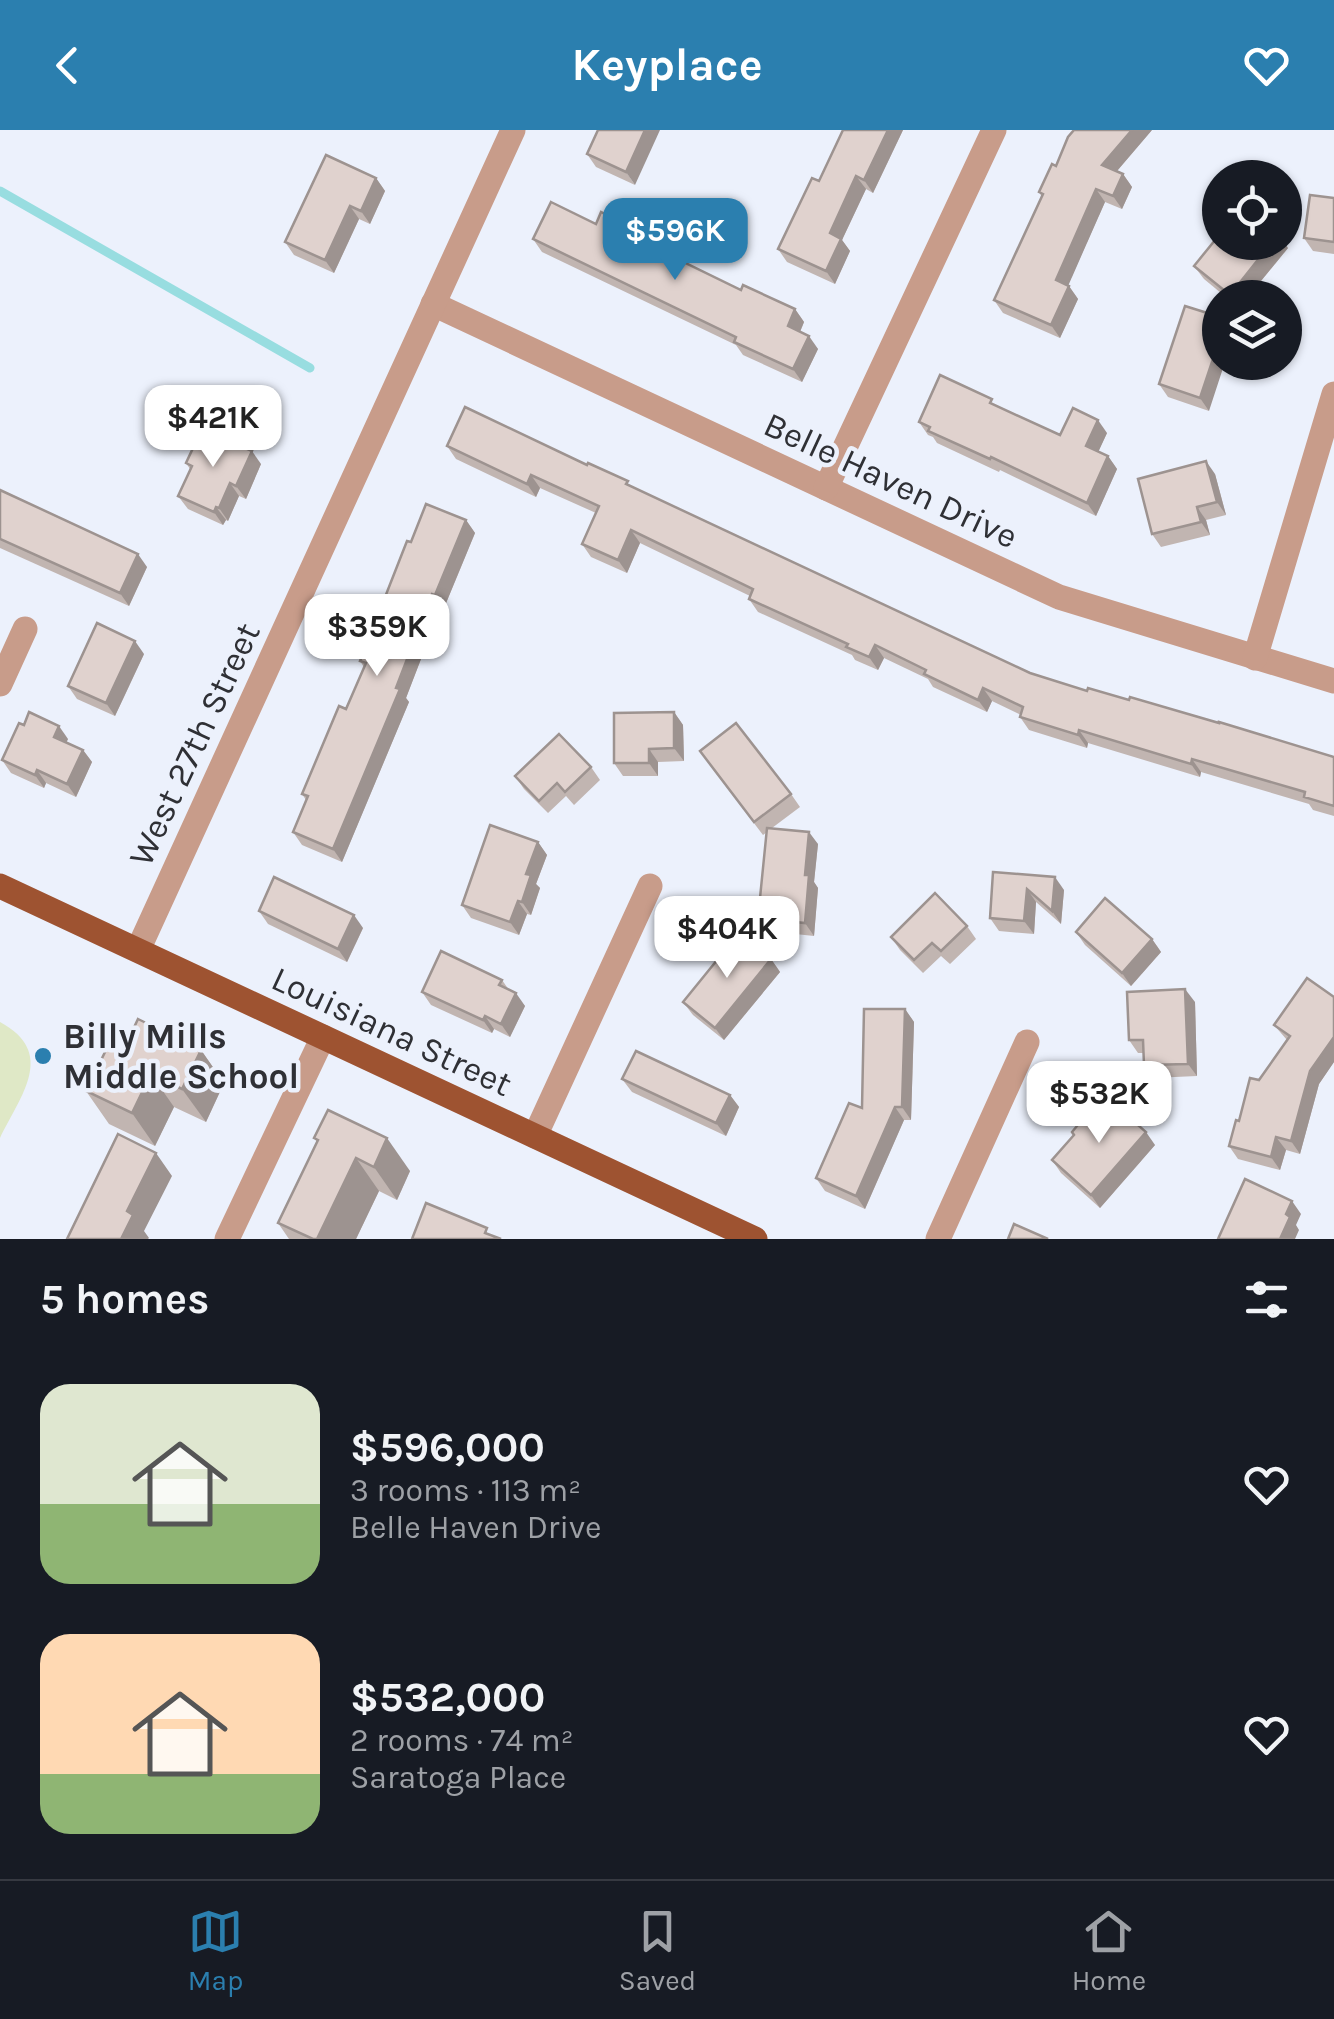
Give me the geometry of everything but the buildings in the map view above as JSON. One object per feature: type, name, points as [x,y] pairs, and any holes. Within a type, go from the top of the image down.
[{"type":"main road","name":"Louisiana Street","points":[[0,886],[755,1239]]},
{"type":"street","name":"West 27th Street","points":[[138,950],[513,130]]},
{"type":"street","points":[[826,488],[994,130]]},
{"type":"street","name":"Belle Haven Drive","points":[[434,304],[1059,597],[1334,681]]},
{"type":"street","points":[[1255,658],[1334,394]]},
{"type":"street","points":[[0,684],[25,629]]},
{"type":"street","points":[[534,1136],[650,886]]},
{"type":"street","points":[[227,1239],[323,1037]]},
{"type":"street","points":[[938,1239],[1027,1042]]},
{"type":"green space","points":[[0,1022],[17,1034],[31,1061],[24,1091],[0,1138]]},
{"type":"waterway","points":[[0,191],[310,368]]},
{"type":"place","name":"Billy Mills Middle School","points":[[43,1056]]}]
